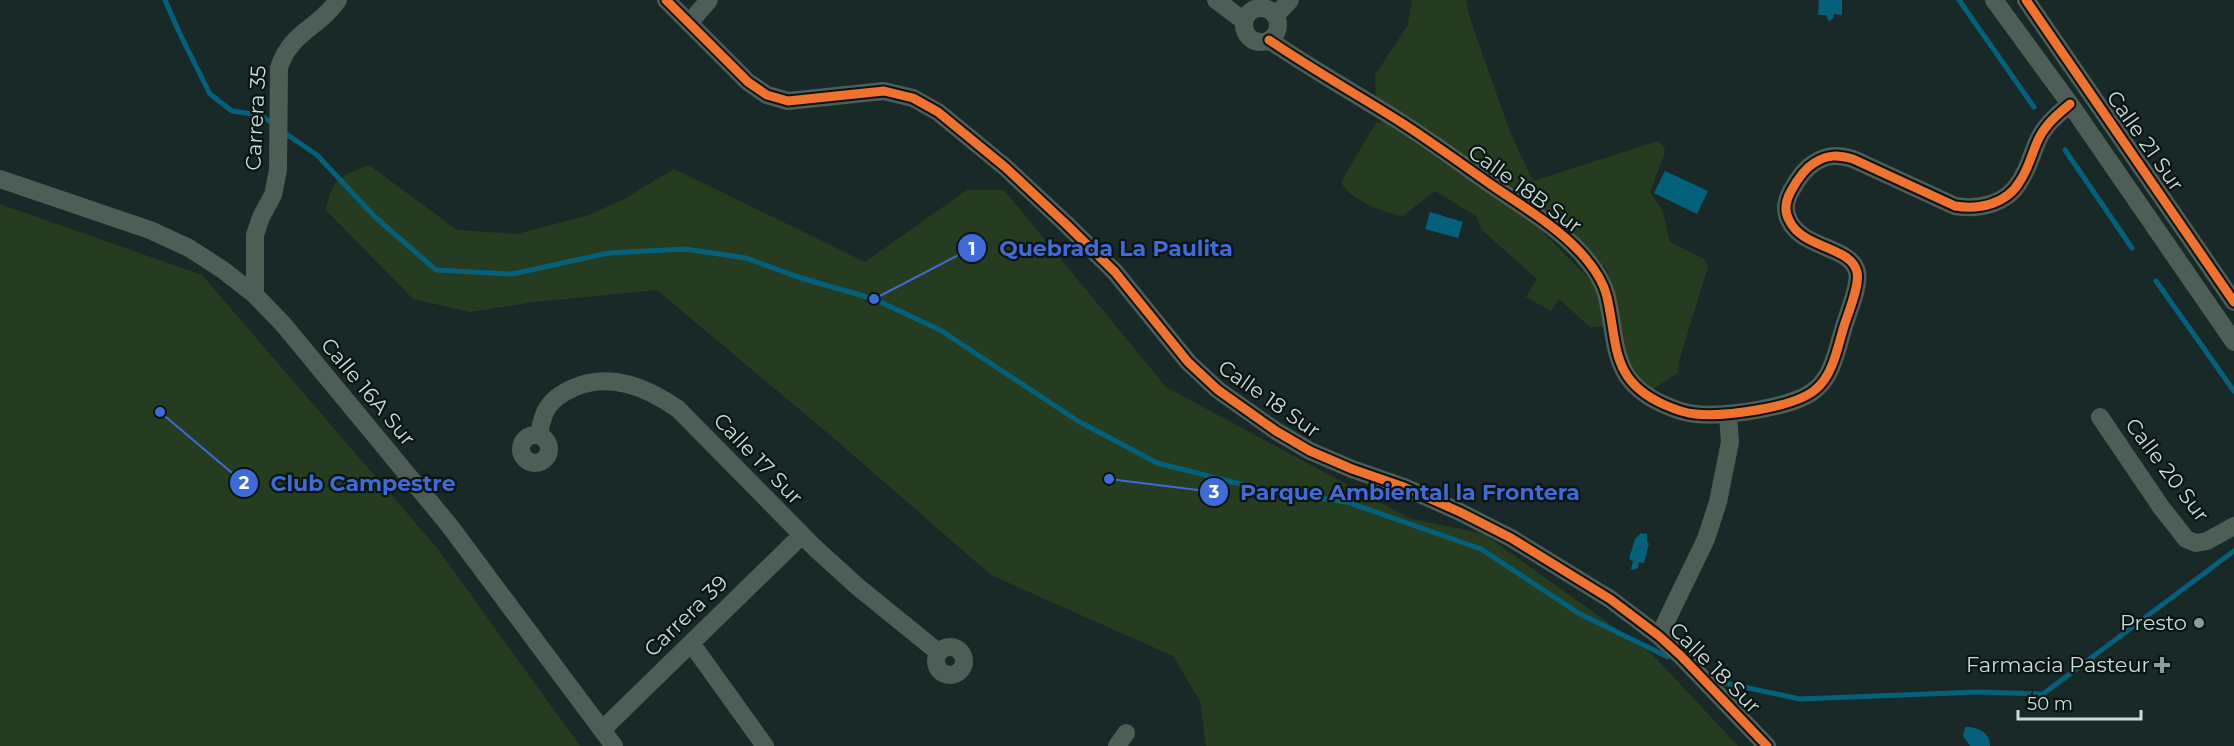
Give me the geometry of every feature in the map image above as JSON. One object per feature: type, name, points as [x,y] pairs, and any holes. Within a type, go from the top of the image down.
[{"type":"street","name":"Carrera 35","points":[[255,295],[255,236],[261,217],[273,195],[278,170],[278,84],[284,53],[292,42],[319,20],[338,0]]},
{"type":"street","name":"Calle 18 Sur","points":[[666,0],[747,82],[767,95],[788,101],[884,91],[913,98],[938,112],[1005,167],[1066,224],[1114,272],[1188,362],[1218,390],[1276,431],[1310,451],[1423,496],[1511,538],[1610,599],[1659,636],[1681,656],[1767,746]]},
{"type":"street","points":[[690,22],[709,0]]},
{"type":"street","points":[[1216,0],[1244,21]]},
{"type":"street","points":[[1275,16],[1290,0]]},
{"type":"street","name":"Calle 21 Sur","points":[[1994,0],[2070,104],[2234,342]]},
{"type":"street","name":"Calle 21 Sur","points":[[2026,0],[2234,302]]},
{"type":"street","points":[[1255,9],[1266,9],[1275,16],[1276,32],[1269,40],[1264,42],[1253,40],[1245,32],[1246,16],[1255,9]]},
{"type":"street","name":"Calle 18B Sur","points":[[1269,40],[1316,72],[1402,123],[1542,220],[1578,250],[1595,270],[1606,295],[1615,350],[1622,368],[1635,387],[1656,401],[1693,414],[1728,415],[1777,405],[1815,390],[1828,372],[1853,299],[1858,273],[1852,263],[1840,254],[1806,239],[1792,228],[1786,214],[1787,198],[1809,166],[1823,157],[1836,154],[1853,159],[1955,206],[1971,209],[1989,206],[2007,195],[2020,183],[2039,137],[2053,118],[2070,104]]},
{"type":"street","name":"Calle 16A Sur","points":[[0,179],[150,230],[189,248],[223,270],[255,295],[283,324],[449,525],[614,746]]},
{"type":"street","name":"Calle 17 Sur","points":[[539,434],[542,415],[550,402],[564,392],[584,384],[602,381],[620,382],[658,395],[678,409],[802,536],[858,587],[938,652]]},
{"type":"street","points":[[1659,636],[1706,539],[1719,502],[1730,442],[1728,415]]},
{"type":"street","name":"Calle 20 Sur","points":[[2100,417],[2186,539],[2196,543],[2207,542],[2234,526]]},
{"type":"street","name":"Carrera 39","points":[[603,729],[802,536]]},
{"type":"street","points":[[691,643],[765,746]]},
{"type":"green space","points":[[1412,0],[1466,0],[1470,18],[1510,132],[1533,181],[1658,141],[1665,147],[1650,192],[1663,212],[1670,242],[1704,259],[1708,267],[1679,361],[1678,373],[1653,389],[1636,381],[1625,362],[1608,271],[1565,224],[1524,203],[1376,97],[1375,75],[1408,25]]},
{"type":"green space","points":[[1384,122],[1536,225],[1596,286],[1604,301],[1603,327],[1590,327],[1559,299],[1551,311],[1526,297],[1537,279],[1482,230],[1476,216],[1435,191],[1403,216],[1378,209],[1359,200],[1345,188],[1341,182],[1376,123]]},
{"type":"green space","points":[[369,165],[457,230],[517,234],[589,215],[624,199],[674,169],[865,262],[967,190],[1004,190],[1166,387],[1409,518],[1484,534],[1652,654],[1738,746],[1206,746],[1200,701],[1173,656],[991,575],[836,440],[657,290],[534,302],[470,312],[413,299],[326,210],[335,184],[351,172]]},
{"type":"green space","points":[[0,204],[202,275],[437,548],[580,746],[0,746]]},
{"type":"water","points":[[1819,0],[1842,0],[1842,15],[1834,14],[1833,19],[1829,21],[1826,15],[1818,15]]},
{"type":"water","points":[[1665,171],[1708,191],[1697,214],[1654,193]]},
{"type":"water","points":[[1430,212],[1463,222],[1458,238],[1425,229]]},
{"type":"water","points":[[1641,533],[1647,534],[1647,543],[1649,543],[1644,563],[1639,562],[1638,568],[1633,570],[1631,569],[1633,561],[1629,559],[1635,539]]},
{"type":"water","points":[[1965,727],[1974,728],[1986,734],[1990,746],[1970,746],[1963,736]]},
{"type":"waterway","points":[[165,0],[210,94],[232,111],[260,115],[275,125]]},
{"type":"waterway","points":[[1959,0],[2034,107]]},
{"type":"waterway","points":[[282,131],[317,155],[375,217],[436,270],[512,274],[609,253],[685,249],[746,258],[801,278],[874,299],[940,330],[1078,421],[1157,463],[1272,492],[1347,502],[1481,549],[1580,614],[1668,657]]},
{"type":"waterway","points":[[2065,150],[2132,248]]},
{"type":"waterway","points":[[2156,281],[2234,391]]},
{"type":"waterway","points":[[1720,682],[1800,699],[1978,692],[2043,694],[2234,551]]},
{"type":"cycle path","points":[[666,0],[748,82],[767,95],[788,101],[884,91],[913,98],[938,112],[1005,167],[1115,272],[1188,362],[1218,390],[1276,431],[1310,451],[1404,487],[1460,512],[1511,538],[1610,599],[1659,636],[1681,656],[1767,746]]},
{"type":"cycle path","points":[[2026,0],[2234,302]]},
{"type":"cycle path","points":[[1269,40],[1414,131],[1538,217],[1571,243],[1584,257],[1603,285],[1619,360],[1634,385],[1647,395],[1672,408],[1707,415],[1758,410],[1806,396],[1822,383],[1835,358],[1854,298],[1858,277],[1853,263],[1846,257],[1804,237],[1787,217],[1786,206],[1789,194],[1810,165],[1829,157],[1853,159],[1955,206],[1973,207],[1992,204],[2014,189],[2026,171],[2042,133],[2070,104]]},
{"type":"place","name":"Quebrada La Paulita","points":[[874,299]]},
{"type":"place","name":"Club Campestre","points":[[160,412]]},
{"type":"place","name":"Parque Ambiental la Frontera","points":[[1109,479]]},
{"type":"place","name":"Presto","points":[[2199,623]]},
{"type":"place","name":"Farmacia Pasteur","points":[[2162,665]]}]
